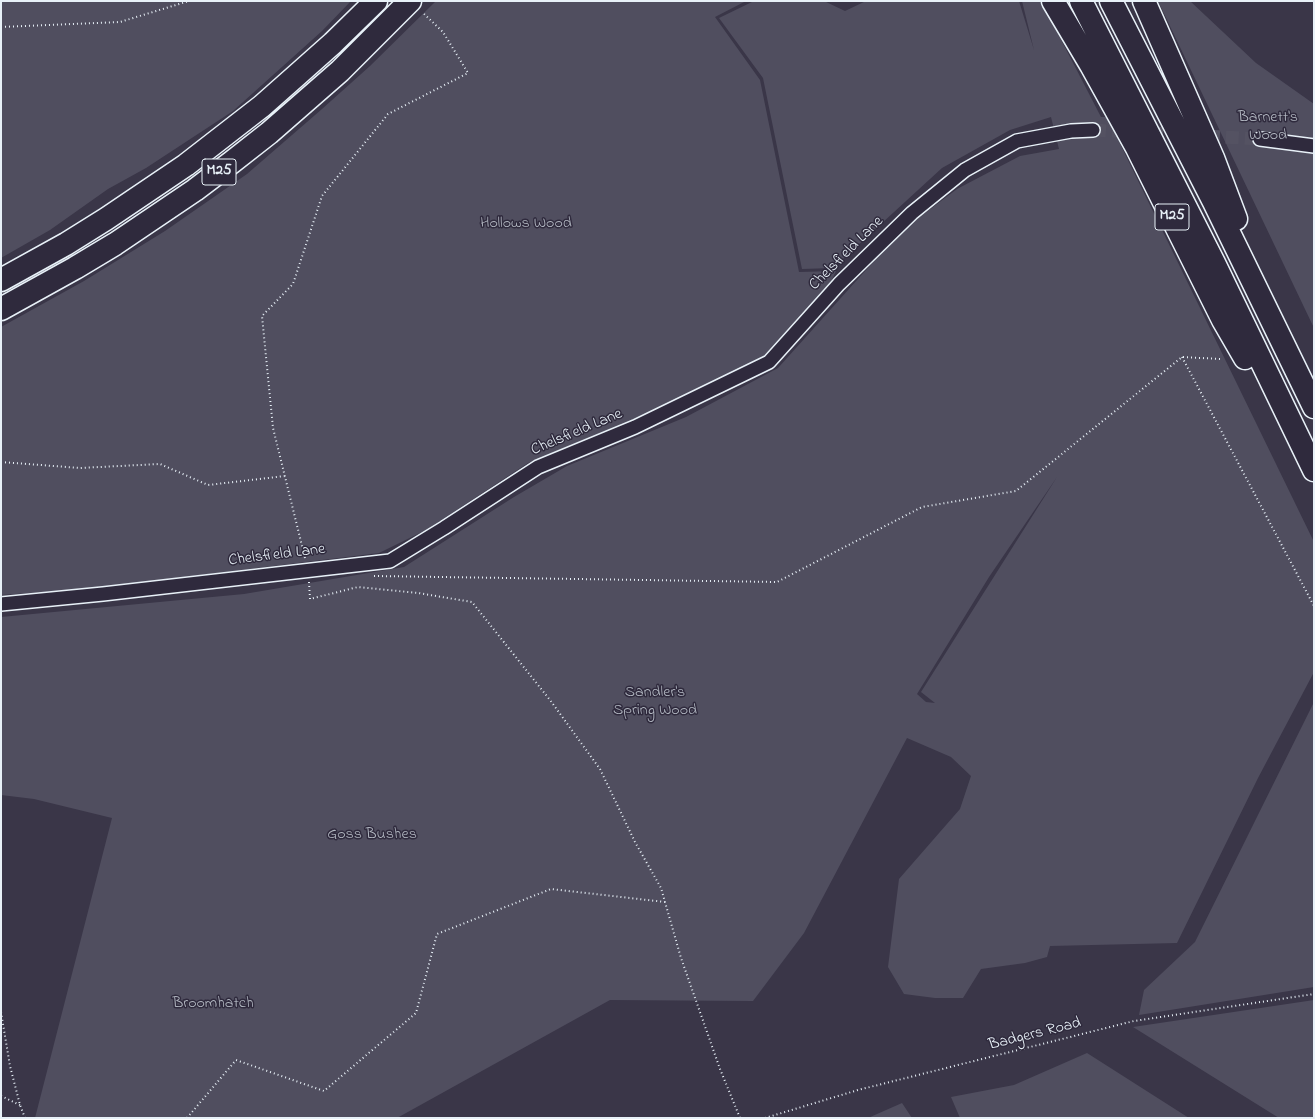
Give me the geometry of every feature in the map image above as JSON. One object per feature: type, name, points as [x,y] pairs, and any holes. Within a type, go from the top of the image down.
[{"type":"highway","name":"M25","points":[[1,280],[66,244],[100,223],[186,165],[249,116],[297,75],[333,43],[376,1]]},
{"type":"highway","name":"M25","points":[[1053,1],[1091,65],[1137,148],[1223,320],[1247,360],[1295,430]]},
{"type":"highway","name":"M25","points":[[1081,1],[1204,243],[1314,470]]},
{"type":"highway","name":"M25","points":[[1111,1],[1270,316],[1314,407]]},
{"type":"highway","name":"M25","points":[[1144,1],[1213,158],[1270,316]]},
{"type":"highway","name":"M25","points":[[1,309],[115,244],[195,190],[269,133],[416,6]]},
{"type":"street","name":"Chelsfield Lane","points":[[1,604],[103,594],[390,561],[538,467],[635,427],[769,362],[844,278],[912,213],[965,170],[1017,141],[1070,131],[1093,130]]},
{"type":"street","points":[[1260,139],[1314,146]]},
{"type":"path","points":[[1,28],[120,22],[189,1]]},
{"type":"path","points":[[416,6],[443,32],[468,73],[388,114],[322,196],[293,284],[262,316],[273,428],[308,570],[310,599],[358,587],[418,593],[472,602],[550,700],[600,769],[635,842],[661,888],[681,958],[720,1069],[740,1118]]},
{"type":"path","points":[[372,576],[777,582],[922,507],[1016,491],[1182,357],[1220,359]]},
{"type":"path","points":[[1182,357],[1314,606]]},
{"type":"path","points":[[1,462],[80,468],[160,464],[208,485],[285,476]]},
{"type":"path","points":[[187,1118],[236,1060],[324,1091],[416,1013],[437,934],[552,889],[665,902]]},
{"type":"path","name":"Badgers Road","points":[[765,1118],[858,1090],[1134,1021],[1314,994]]},
{"type":"path","points":[[1,1012],[10,1066],[24,1118]]},
{"type":"path","points":[[1,1096],[20,1105]]},
{"type":"green space","points":[[1,1],[351,1],[322,31],[233,111],[146,168],[108,189],[50,230],[1,258]]},
{"type":"green space","name":"Hollows Wood","points":[[436,1],[746,1],[715,17],[760,80],[799,272],[836,271],[828,288],[765,358],[704,389],[528,463],[426,530],[379,553],[86,589],[1,595],[1,327],[84,281],[165,231],[247,174],[370,66]]},
{"type":"green space","name":"Goss Bushes","points":[[754,1],[824,1],[845,11],[866,1],[1019,1],[1034,50],[1022,1],[1041,1],[1101,117],[1107,117],[1314,542],[1314,672],[1258,778],[1177,943],[1050,946],[1047,957],[1025,963],[981,969],[963,998],[935,998],[904,994],[888,967],[899,879],[960,809],[971,776],[951,757],[907,738],[804,933],[753,1001],[610,1000],[397,1118],[35,1118],[112,818],[34,799],[1,795],[1,617],[244,594],[404,567],[514,497],[567,466],[686,417],[778,368],[901,231],[957,189],[1020,156],[1059,149],[1051,117],[1010,130],[942,168],[833,268],[802,269],[763,78],[719,18]],"holes":[[[1057,477],[921,692],[935,703],[926,702],[917,694],[989,577]]]},
{"type":"green space","name":"Barnett's Wood","points":[[1158,1],[1190,1],[1256,63],[1314,104],[1314,328]]},
{"type":"green space","points":[[1314,702],[1314,987],[1139,1015],[1144,990],[1195,942]]},
{"type":"green space","points":[[1314,1000],[1314,1118],[1279,1118],[1133,1027]]},
{"type":"green space","points":[[1087,1053],[1189,1118],[960,1118],[951,1097],[1014,1085]]},
{"type":"green space","points":[[902,1103],[912,1118],[868,1118]]},
{"type":"tunnel","points":[[1093,130],[1260,139]]},
{"type":"park label","name":"Sandler's Spring Wood","points":[[655,702]]},
{"type":"park label","name":"Broomhatch","points":[[213,1004]]}]
